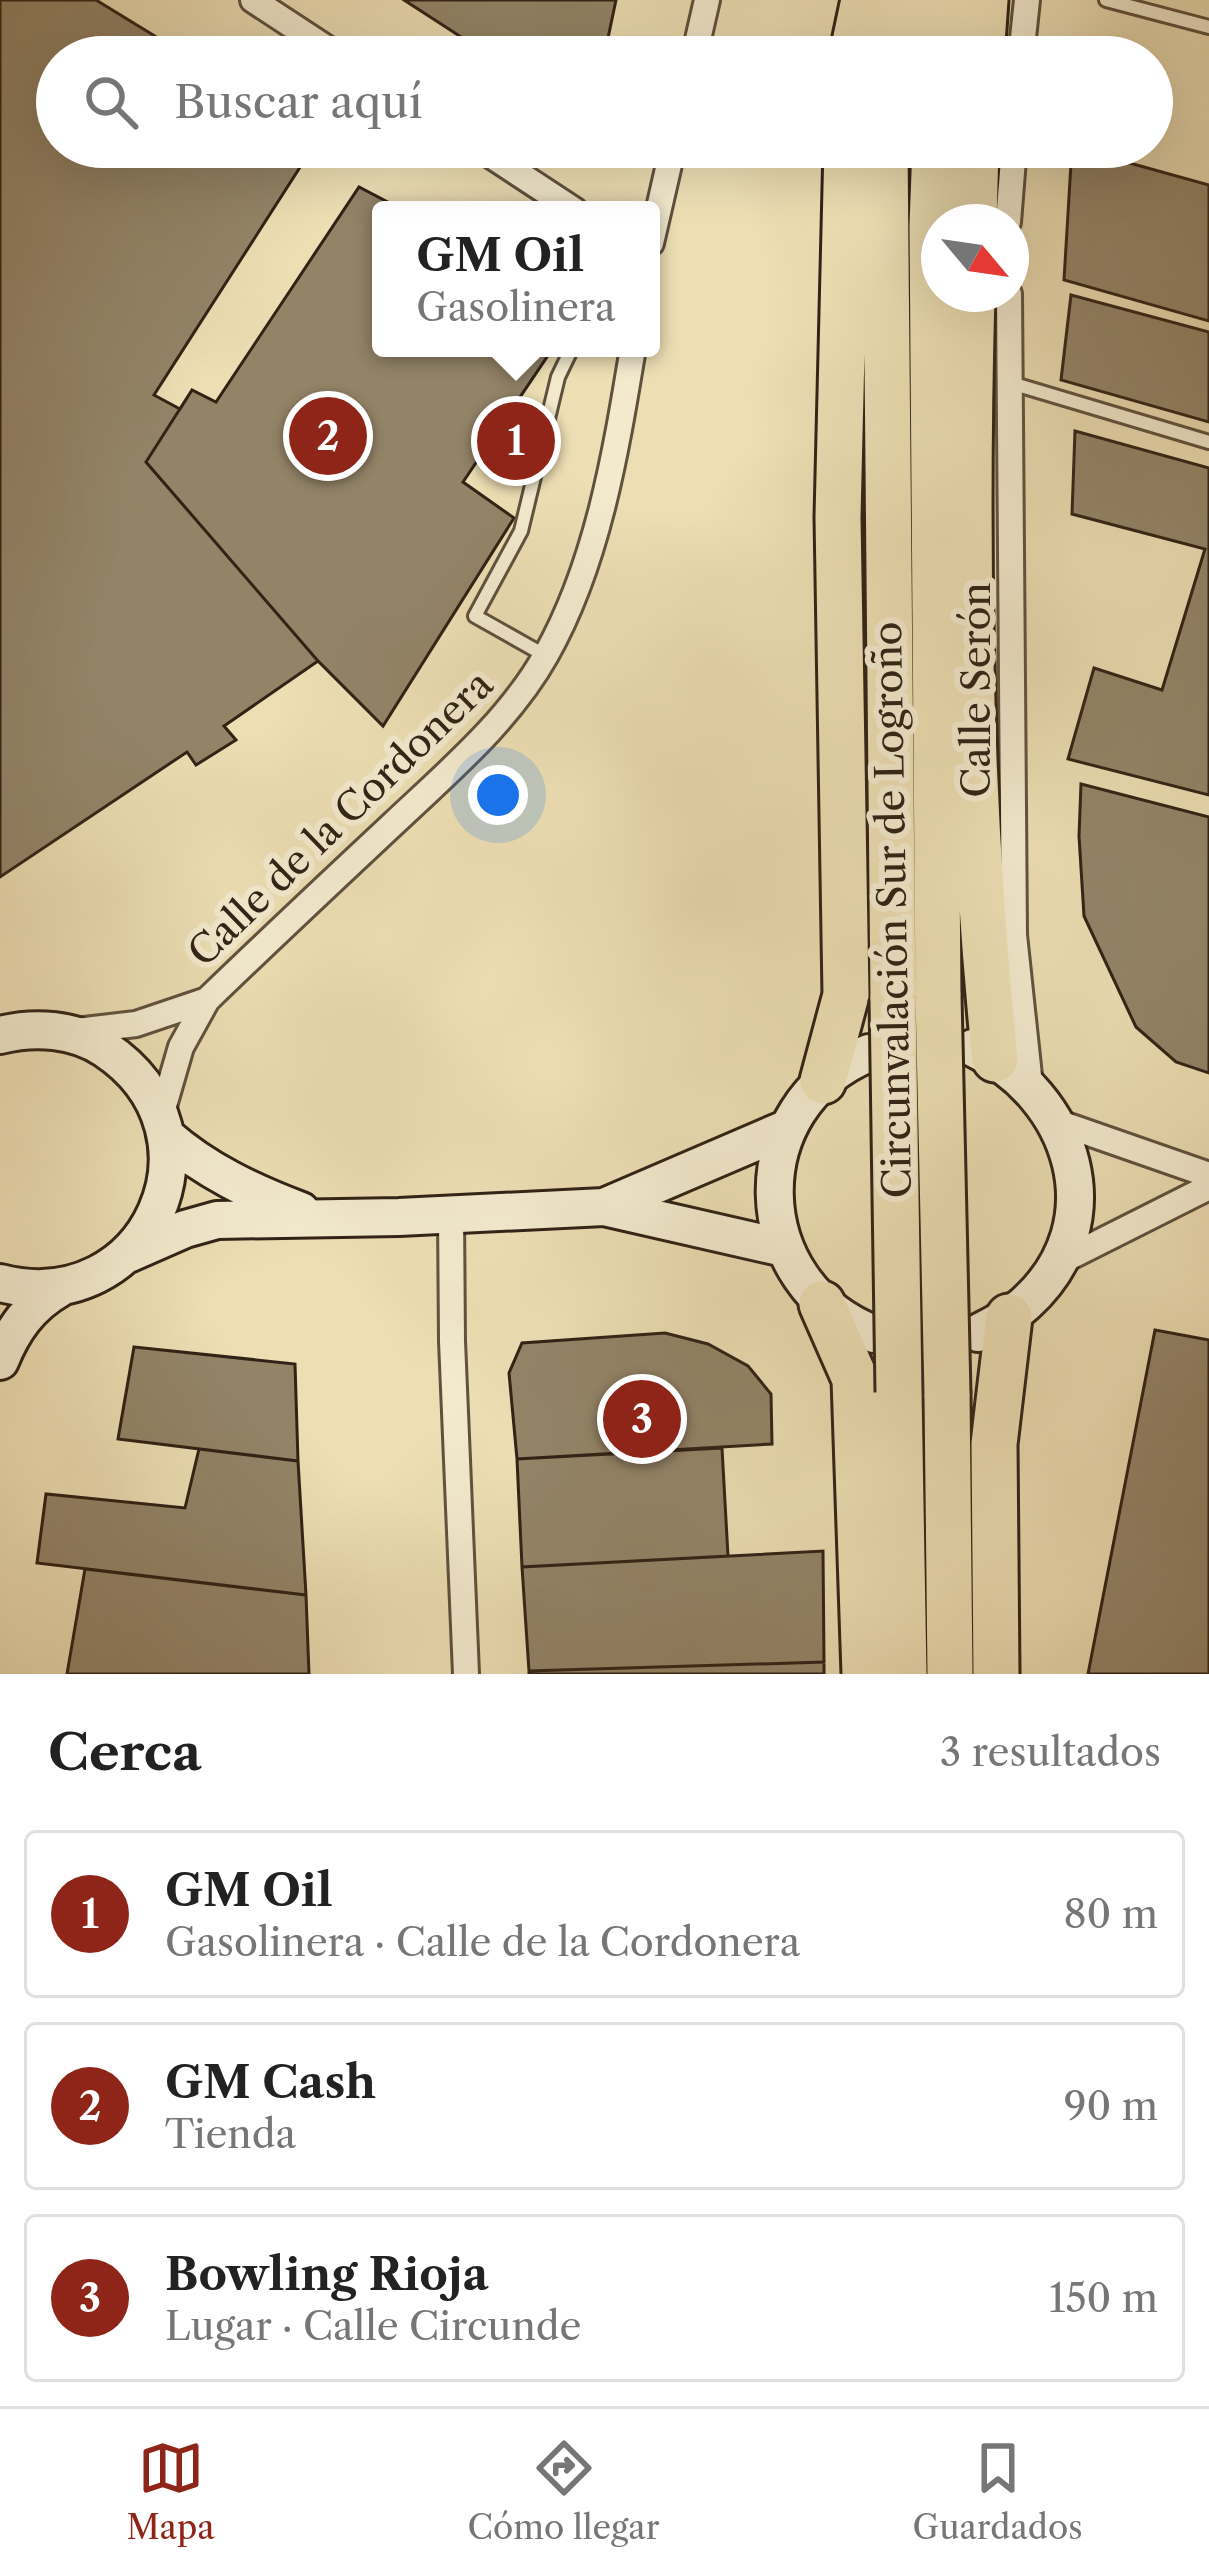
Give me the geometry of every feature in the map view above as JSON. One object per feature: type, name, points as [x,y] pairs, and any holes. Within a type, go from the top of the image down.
[{"type":"highway","points":[[856,36],[864,0]]},
{"type":"highway","points":[[900,36],[904,0]]},
{"type":"highway","points":[[940,36],[941,0]]},
{"type":"highway","points":[[982,36],[985,0]]},
{"type":"highway","points":[[823,1081],[846,995],[838,517],[846,168]]},
{"type":"highway","name":"Circunvalación Sur de Logroño","points":[[887,168],[915,997],[947,1394],[950,1674]]},
{"type":"highway","name":"Circunvalación Sur de Logroño","points":[[904,1674],[899,1392],[915,997],[934,168]]},
{"type":"highway","points":[[974,204],[975,168]]},
{"type":"highway","points":[[972,312],[968,444],[973,705],[982,934],[999,1064]]},
{"type":"highway","points":[[821,1304],[855,1379],[865,1674]]},
{"type":"highway","points":[[994,1325],[996,1674]]},
{"type":"main road","points":[[1,1032],[48,1029],[91,1039],[128,1064],[149,1090],[169,1155],[165,1190],[151,1225],[128,1254]]},
{"type":"main road","points":[[869,1053],[823,1081],[788,1128],[776,1168],[774,1208],[784,1248],[799,1278],[821,1304],[874,1334]]},
{"type":"main road","points":[[994,1325],[1044,1284],[1073,1218],[1073,1168],[1057,1122],[999,1064]]},
{"type":"main road","points":[[163,1126],[194,1161],[258,1195],[315,1216]]},
{"type":"main road","points":[[604,1207],[788,1128]]},
{"type":"main road","points":[[0,1361],[9,1338],[36,1301],[96,1276],[128,1254],[217,1220],[604,1207],[784,1248]]},
{"type":"main road","points":[[0,1283],[24,1289],[60,1288]]},
{"type":"street","points":[[254,0],[308,36]]},
{"type":"street","points":[[698,36],[706,0]]},
{"type":"street","points":[[1024,36],[1027,0]]},
{"type":"street","points":[[507,168],[553,201]]},
{"type":"street","points":[[660,204],[668,168]]},
{"type":"street","points":[[1009,204],[1012,168]]},
{"type":"street","name":"Calle Serón","points":[[999,1064],[1014,935],[1009,312]]},
{"type":"street","name":"Calle de la Cordonera","points":[[163,1126],[181,1048],[207,1000],[462,759],[515,702],[546,656],[572,602],[591,543],[631,357]]},
{"type":"street","name":"Calle de la Cordonera","points":[[63,1033],[136,1024],[207,1000]]},
{"type":"street","points":[[1057,1122],[1209,1175]]},
{"type":"street","points":[[1056,1264],[1209,1187]]},
{"type":"street","points":[[451,1214],[466,1674]]},
{"type":"lane","points":[[1106,0],[1209,26]]},
{"type":"lane","points":[[546,656],[475,616],[521,531],[558,376],[568,357]]},
{"type":"lane","points":[[1010,382],[1209,442]]},
{"type":"building","points":[[0,0],[96,0],[155,36],[36,36],[36,168],[300,168],[154,395],[180,409],[192,390],[216,402],[359,187],[386,201],[372,201],[372,357],[547,357],[463,482],[514,518],[383,726],[318,661],[224,726],[236,740],[196,765],[187,752],[0,877]]},
{"type":"building","points":[[404,0],[616,0],[608,36],[460,36]]},
{"type":"building","points":[[1071,168],[1148,168],[1209,185],[1209,321],[1064,280]]},
{"type":"building","points":[[359,187],[386,201],[372,201],[372,357],[547,357],[463,482],[514,518],[383,726],[318,661],[146,462],[192,390],[216,402]]},
{"type":"building","points":[[1071,295],[1209,332],[1209,422],[1061,380]]},
{"type":"building","points":[[1075,431],[1209,468],[1209,795],[1068,759],[1094,668],[1162,690],[1205,549],[1072,514]]},
{"type":"building","points":[[1081,784],[1209,817],[1209,1073],[1176,1062],[1136,1027],[1084,916]]},
{"type":"building","points":[[1155,1330],[1209,1340],[1209,1674],[1088,1674]]},
{"type":"building","points":[[665,1333],[708,1344],[748,1366],[771,1394],[772,1444],[517,1459],[509,1373],[522,1343]]},
{"type":"building","points":[[134,1347],[295,1364],[298,1461],[118,1439]]},
{"type":"building","points":[[722,1448],[728,1556],[522,1567],[517,1459]]},
{"type":"building","points":[[199,1449],[298,1461],[306,1595],[37,1563],[46,1494],[185,1508]]},
{"type":"building","points":[[823,1551],[824,1662],[529,1671],[522,1567]]},
{"type":"building","points":[[85,1569],[306,1595],[309,1674],[67,1674]]},
{"type":"building","points":[[824,1662],[824,1674],[529,1674],[529,1671]]},
{"type":"place","name":"GM Cash","points":[[328,436]]},
{"type":"place","name":"GM Oil","points":[[516,441]]},
{"type":"place","name":"Bowling Rioja","points":[[642,1419]]}]
